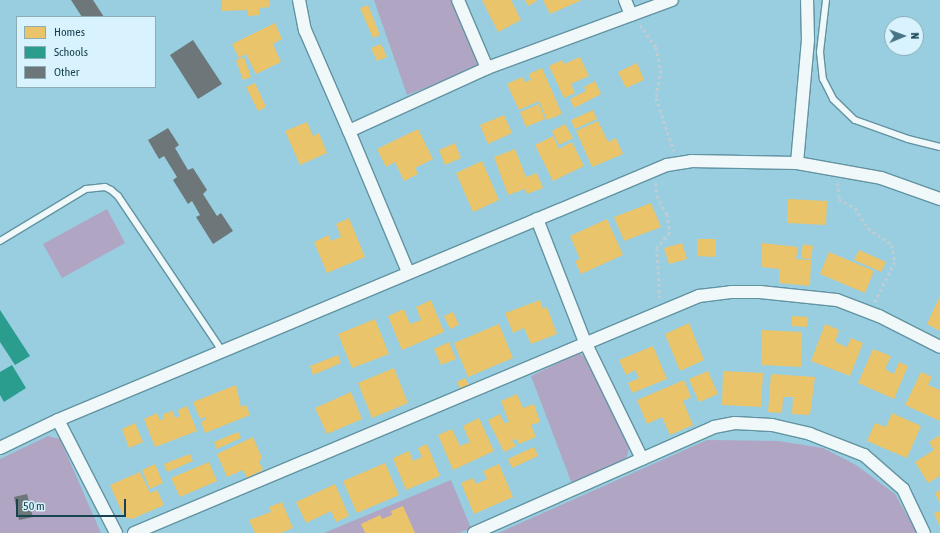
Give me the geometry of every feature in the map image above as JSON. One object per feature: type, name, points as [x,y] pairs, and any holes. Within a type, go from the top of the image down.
[{"type":"street","points":[[299,0],[305,30],[408,272]]},
{"type":"street","points":[[458,0],[487,68]]},
{"type":"street","points":[[625,0],[634,14]]},
{"type":"street","points":[[349,131],[487,68],[672,0]]},
{"type":"street","points":[[797,163],[808,40],[807,0]]},
{"type":"street","points":[[0,448],[58,420],[408,272],[537,220],[654,170],[678,163],[691,160],[797,163],[882,178],[940,199]]},
{"type":"street","points":[[537,220],[585,342],[642,459]]},
{"type":"street","points":[[134,533],[686,299],[731,292],[837,300],[870,313],[940,347]]},
{"type":"street","points":[[58,420],[116,533]]},
{"type":"street","points":[[474,533],[714,427],[735,423],[772,425],[810,434],[864,455],[903,489],[924,533]]},
{"type":"lane","points":[[826,0],[825,27],[820,52],[823,79],[833,99],[855,120],[908,139],[940,146]]},
{"type":"lane","points":[[0,241],[86,189],[105,187],[118,196],[222,351]]},
{"type":"path","points":[[634,14],[656,47],[661,70],[656,98],[678,163]]},
{"type":"path","points":[[654,170],[657,196],[667,214],[670,233],[657,248],[660,310]]},
{"type":"path","points":[[837,170],[839,199],[855,208],[868,228],[892,245],[895,262],[870,313]]},
{"type":"shaded area","points":[[374,0],[454,0],[482,66],[407,95]]},
{"type":"shaded area","points":[[107,209],[125,243],[62,278],[43,244]]},
{"type":"shaded area","points":[[579,353],[588,359],[629,449],[625,462],[572,484],[531,376]]},
{"type":"shaded area","points":[[48,436],[60,439],[101,533],[0,533],[0,459]]},
{"type":"shaded area","points":[[707,440],[778,441],[823,448],[856,465],[895,494],[917,533],[498,533]]},
{"type":"shaded area","points":[[451,480],[471,528],[459,533],[324,533]]},
{"type":"building: Homes","points":[[222,0],[269,0],[270,7],[259,8],[259,15],[248,16],[248,10],[222,11]]},
{"type":"building: Homes","points":[[482,0],[511,0],[521,20],[498,32]]},
{"type":"building: Homes","points":[[525,0],[536,0],[537,1],[528,6]]},
{"type":"building: Homes","points":[[543,0],[582,0],[550,14]]},
{"type":"building: Homes","points":[[368,5],[380,35],[373,38],[360,8]]},
{"type":"building: Homes","points":[[275,23],[282,39],[273,44],[281,62],[256,74],[246,54],[239,58],[232,44]]},
{"type":"building: Homes","points":[[381,44],[387,57],[377,61],[371,48]]},
{"type":"building: Homes","points":[[244,57],[251,77],[243,80],[236,60]]},
{"type":"building: Homes","points":[[580,57],[589,76],[571,84],[575,93],[564,98],[549,66],[562,60],[564,64]]},
{"type":"building: Homes","points":[[637,63],[644,80],[626,88],[618,72]]},
{"type":"building: Homes","points":[[542,68],[562,114],[547,120],[539,101],[519,110],[507,84],[522,77],[525,82],[531,80],[529,74]]},
{"type":"building: Homes","points":[[595,81],[601,94],[574,108],[570,99],[586,91],[584,87]]},
{"type":"building: Homes","points":[[255,83],[266,107],[258,111],[246,87]]},
{"type":"building: Homes","points":[[539,104],[545,119],[526,127],[520,112]]},
{"type":"building: Homes","points":[[593,110],[597,119],[575,129],[571,120]]},
{"type":"building: Homes","points":[[504,115],[512,133],[488,144],[480,125]]},
{"type":"building: Homes","points":[[598,121],[608,142],[616,138],[623,154],[592,167],[576,131]]},
{"type":"building: Homes","points":[[307,122],[313,136],[319,133],[327,153],[300,165],[285,131]]},
{"type":"building: Homes","points":[[565,124],[573,138],[559,145],[552,131]]},
{"type":"building: Homes","points":[[418,129],[433,159],[415,168],[418,174],[404,181],[395,162],[386,167],[377,149]]},
{"type":"building: Homes","points":[[553,136],[559,149],[572,142],[584,166],[553,181],[535,145]]},
{"type":"building: Homes","points":[[455,143],[461,158],[445,165],[439,150]]},
{"type":"building: Homes","points":[[515,149],[526,177],[537,173],[543,188],[527,194],[525,189],[508,195],[494,157]]},
{"type":"building: Homes","points":[[482,161],[499,200],[473,212],[456,173]]},
{"type":"building: Homes","points":[[788,199],[827,201],[826,225],[787,223]]},
{"type":"building: Homes","points":[[651,203],[661,227],[624,241],[614,217]]},
{"type":"building: Homes","points":[[349,218],[365,257],[327,273],[314,242],[329,235],[331,241],[341,237],[336,224]]},
{"type":"building: Homes","points":[[607,219],[623,255],[581,274],[575,261],[580,259],[570,236]]},
{"type":"building: Homes","points":[[697,239],[716,239],[716,257],[697,256]]},
{"type":"building: Homes","points":[[682,243],[687,259],[669,264],[664,248]]},
{"type":"building: Homes","points":[[762,243],[798,247],[796,259],[811,260],[810,286],[779,283],[779,269],[762,267]]},
{"type":"building: Homes","points":[[803,244],[813,246],[811,259],[801,258]]},
{"type":"building: Homes","points":[[859,250],[886,262],[881,272],[854,260]]},
{"type":"building: Homes","points":[[829,252],[874,271],[865,293],[820,274]]},
{"type":"building: Homes","points":[[940,296],[940,331],[927,324]]},
{"type":"building: Homes","points":[[431,300],[444,332],[402,350],[388,316],[404,309],[410,324],[421,320],[416,307]]},
{"type":"building: Homes","points":[[540,300],[543,309],[547,307],[557,334],[531,344],[524,328],[513,333],[505,313]]},
{"type":"building: Homes","points":[[453,312],[459,325],[450,329],[444,316]]},
{"type":"building: Homes","points":[[792,316],[808,317],[807,327],[792,326]]},
{"type":"building: Homes","points":[[375,319],[389,354],[352,368],[338,334]]},
{"type":"building: Homes","points":[[689,323],[704,360],[680,371],[665,334]]},
{"type":"building: Homes","points":[[499,324],[513,358],[468,377],[454,343]]},
{"type":"building: Homes","points":[[825,324],[839,330],[835,342],[847,347],[851,338],[863,343],[850,376],[811,361]]},
{"type":"building: Homes","points":[[762,330],[802,332],[801,367],[761,365]]},
{"type":"building: Homes","points":[[449,342],[456,359],[441,365],[434,349]]},
{"type":"building: Homes","points":[[653,346],[667,379],[632,393],[628,383],[639,378],[635,370],[626,375],[619,360]]},
{"type":"building: Homes","points":[[873,349],[891,356],[885,369],[894,374],[899,362],[908,366],[894,399],[858,383]]},
{"type":"building: Homes","points":[[338,355],[341,363],[313,375],[310,366]]},
{"type":"building: Homes","points":[[394,368],[408,403],[372,418],[358,383]]},
{"type":"building: Homes","points":[[708,371],[718,394],[699,402],[689,379]]},
{"type":"building: Homes","points":[[723,371],[763,373],[761,407],[722,405]]},
{"type":"building: Homes","points":[[921,372],[932,377],[928,385],[940,390],[940,421],[905,405]]},
{"type":"building: Homes","points":[[771,374],[815,377],[810,415],[792,414],[793,397],[783,397],[782,413],[768,412]]},
{"type":"building: Homes","points":[[465,378],[469,385],[461,390],[457,382]]},
{"type":"building: Homes","points":[[684,380],[691,397],[683,401],[693,425],[670,435],[662,417],[647,424],[637,400]]},
{"type":"building: Homes","points":[[236,385],[241,407],[246,405],[250,415],[205,433],[201,422],[206,419],[205,417],[200,419],[193,402]]},
{"type":"building: Homes","points":[[351,392],[362,419],[327,434],[315,408]]},
{"type":"building: Homes","points":[[517,394],[523,408],[534,404],[540,422],[531,425],[536,437],[519,444],[516,439],[512,440],[516,446],[504,452],[488,420],[500,414],[504,423],[509,422],[501,401]]},
{"type":"building: Homes","points":[[187,406],[197,431],[155,447],[144,419],[157,413],[160,420],[164,419],[163,414],[173,411],[175,418],[180,416],[178,410]]},
{"type":"building: Homes","points":[[892,413],[921,426],[907,458],[867,441],[875,423],[886,427]]},
{"type":"building: Homes","points":[[479,418],[494,451],[453,470],[438,435],[452,429],[460,446],[470,442],[463,426]]},
{"type":"building: Homes","points":[[135,423],[143,442],[129,448],[122,429]]},
{"type":"building: Homes","points":[[238,432],[241,438],[217,449],[214,442]]},
{"type":"building: Homes","points":[[940,435],[940,476],[928,483],[915,462],[934,450],[929,442]]},
{"type":"building: Homes","points":[[253,437],[262,458],[259,461],[263,470],[247,478],[243,470],[227,477],[217,454]]},
{"type":"building: Homes","points":[[427,444],[440,476],[406,490],[393,458],[409,451],[413,461],[422,457],[418,448]]},
{"type":"building: Homes","points":[[534,447],[538,456],[512,468],[508,459]]},
{"type":"building: Homes","points":[[190,454],[193,461],[167,472],[164,464]]},
{"type":"building: Homes","points":[[209,462],[217,481],[180,497],[171,478]]},
{"type":"building: Homes","points":[[385,463],[399,495],[357,513],[343,481]]},
{"type":"building: Homes","points":[[155,464],[163,483],[150,489],[142,470]]},
{"type":"building: Homes","points":[[499,464],[513,497],[474,514],[461,483],[473,478],[476,484],[487,479],[483,471]]},
{"type":"building: Homes","points":[[140,472],[150,493],[157,490],[164,505],[132,519],[124,517],[110,485]]},
{"type":"building: Homes","points":[[335,484],[349,516],[336,522],[331,511],[306,523],[296,502]]},
{"type":"building: Homes","points":[[940,490],[940,504],[935,493]]},
{"type":"building: Homes","points":[[282,502],[293,528],[281,533],[255,533],[249,520],[271,512],[269,507]]},
{"type":"building: Homes","points":[[403,506],[415,533],[365,533],[361,524],[380,515],[382,519],[392,515],[391,511]]},
{"type":"building: Homes","points":[[940,511],[940,527],[934,513]]},
{"type":"building: Schools","points":[[0,310],[30,356],[15,365],[0,342]]},
{"type":"building: Schools","points":[[12,365],[26,388],[4,402],[0,395],[0,372]]},
{"type":"building: Other","points":[[71,0],[93,0],[103,16],[81,16]]},
{"type":"building: Other","points":[[193,40],[222,84],[198,99],[170,55]]},
{"type":"building: Other","points":[[168,128],[179,145],[175,148],[188,170],[193,168],[207,190],[203,194],[217,216],[221,213],[233,231],[213,244],[196,217],[200,215],[192,201],[188,204],[173,180],[177,177],[164,156],[159,159],[148,140]]},
{"type":"building: Other","points":[[27,494],[33,517],[19,520],[14,497]]}]
